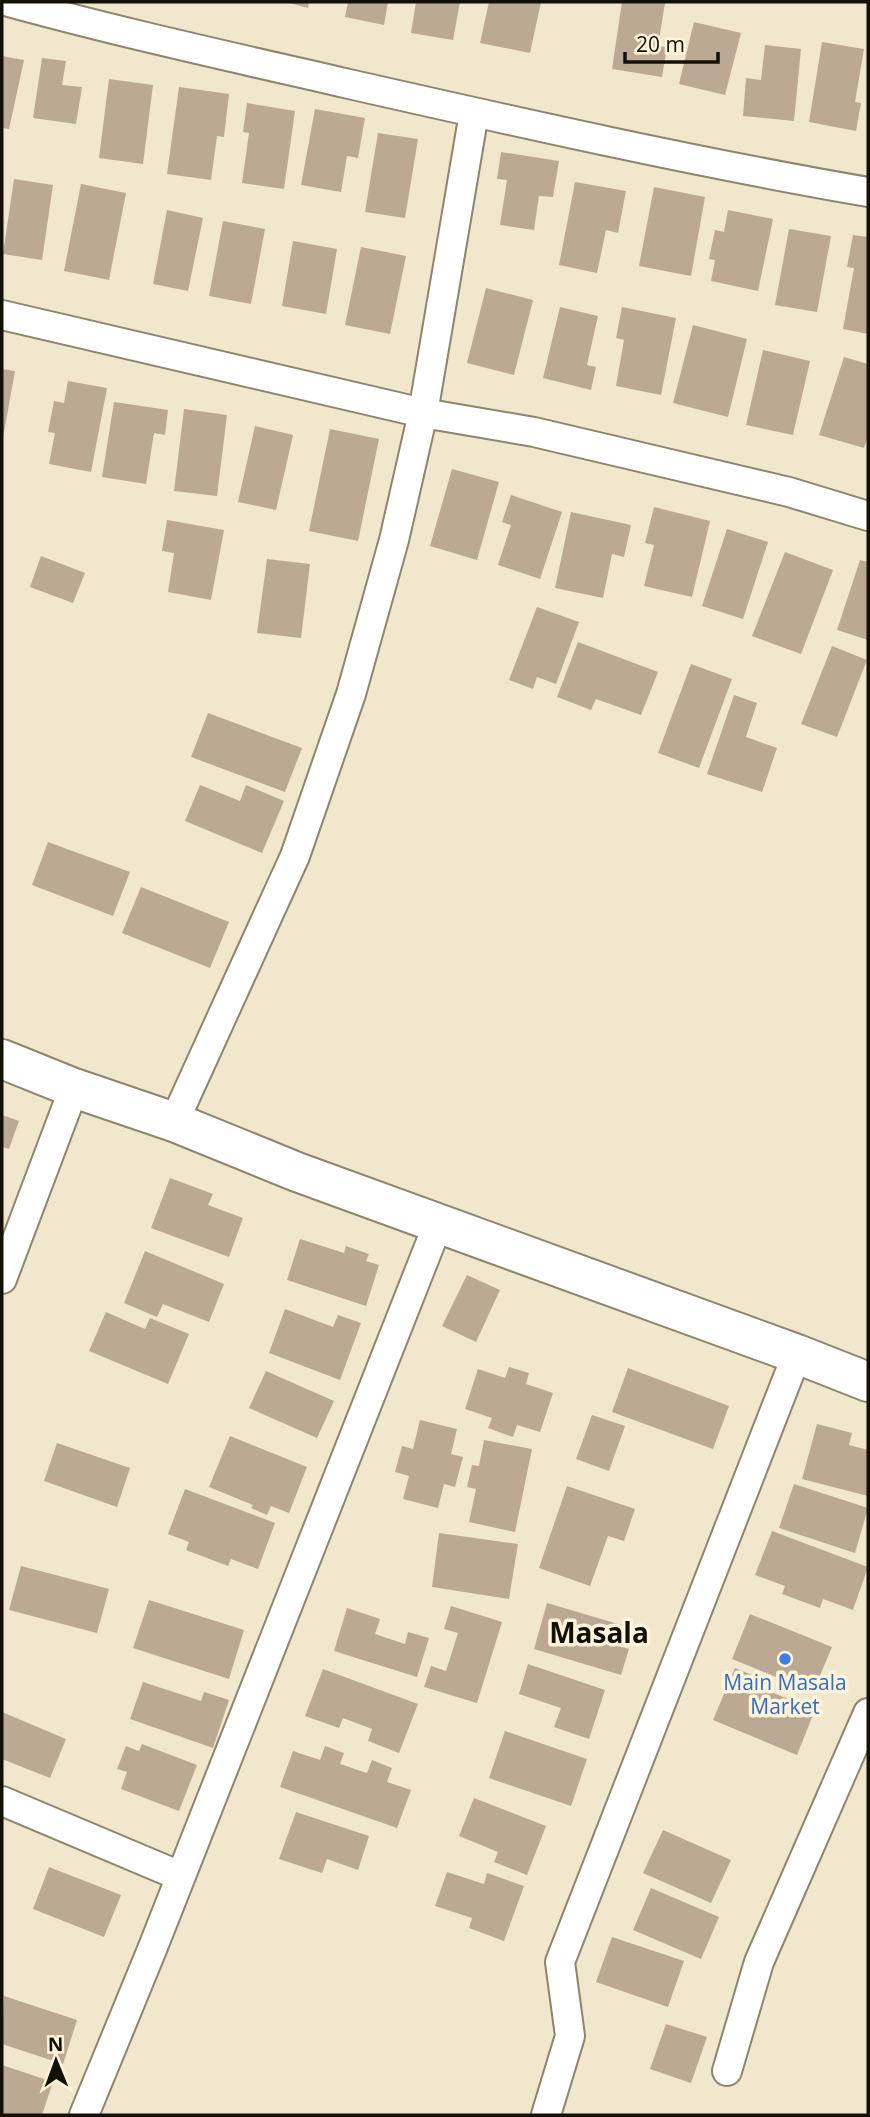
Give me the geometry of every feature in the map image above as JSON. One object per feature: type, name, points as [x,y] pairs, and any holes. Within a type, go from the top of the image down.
[{"type":"street","points":[[9,2],[91,25],[474,113],[868,191]]},
{"type":"street","points":[[174,1122],[295,856],[351,694],[394,540],[424,413],[474,113]]},
{"type":"street","points":[[2,315],[424,413],[534,432],[789,492],[868,516]]},
{"type":"street","points":[[2,1059],[74,1088],[174,1122],[297,1172],[797,1353],[868,1382]]},
{"type":"street","points":[[2,1279],[74,1088]]},
{"type":"street","points":[[84,2115],[438,1224]]},
{"type":"street","points":[[546,2115],[570,2036],[560,1962],[797,1353]]},
{"type":"street","points":[[727,2071],[759,1962],[868,1713]]},
{"type":"street","points":[[2,1801],[180,1876]]},
{"type":"building","points":[[286,2],[309,2],[308,8]]},
{"type":"building","points":[[348,2],[388,2],[384,25],[345,17]]},
{"type":"building","points":[[416,2],[460,2],[453,40],[411,33]]},
{"type":"building","points":[[489,2],[541,2],[530,53],[480,43]]},
{"type":"building","points":[[622,2],[665,3],[658,46],[667,47],[662,77],[612,69]]},
{"type":"building","points":[[694,22],[741,33],[725,95],[679,84]]},
{"type":"building","points":[[822,42],[864,49],[855,102],[861,103],[856,131],[809,122]]},
{"type":"building","points":[[765,45],[801,49],[794,121],[743,116],[746,78],[761,80]]},
{"type":"building","points":[[2,56],[24,60],[9,129],[2,128]]},
{"type":"building","points":[[42,58],[66,61],[62,85],[82,87],[76,124],[33,118]]},
{"type":"building","points":[[109,79],[153,85],[143,164],[99,158]]},
{"type":"building","points":[[179,87],[229,94],[224,137],[217,136],[211,180],[167,174]]},
{"type":"building","points":[[247,103],[295,111],[284,189],[242,183],[249,133],[243,132]]},
{"type":"building","points":[[315,109],[365,118],[358,158],[347,156],[341,192],[301,185]]},
{"type":"building","points":[[378,133],[418,139],[405,218],[365,212]]},
{"type":"building","points":[[501,152],[559,161],[553,197],[539,196],[534,230],[500,225],[507,180],[497,179]]},
{"type":"building","points":[[14,179],[53,185],[42,260],[3,254]]},
{"type":"building","points":[[575,182],[626,191],[618,233],[606,230],[597,273],[559,265]]},
{"type":"building","points":[[81,184],[126,193],[109,280],[64,271]]},
{"type":"building","points":[[654,187],[705,197],[691,276],[639,266]]},
{"type":"building","points":[[167,210],[203,218],[188,291],[153,284]]},
{"type":"building","points":[[728,210],[773,219],[758,291],[711,281],[715,260],[709,259],[715,230],[724,232]]},
{"type":"building","points":[[223,221],[265,229],[251,304],[209,296]]},
{"type":"building","points":[[789,229],[831,236],[817,312],[775,305]]},
{"type":"building","points":[[853,235],[868,237],[868,334],[843,329],[854,268],[847,267]]},
{"type":"building","points":[[293,241],[337,249],[326,314],[282,306]]},
{"type":"building","points":[[361,247],[406,256],[390,334],[345,325]]},
{"type":"building","points":[[486,288],[533,300],[514,375],[467,363]]},
{"type":"building","points":[[560,307],[598,316],[587,365],[596,367],[591,390],[543,378]]},
{"type":"building","points":[[622,307],[676,318],[661,395],[616,386],[624,340],[616,338]]},
{"type":"building","points":[[693,325],[747,339],[728,417],[673,403]]},
{"type":"building","points":[[763,350],[810,361],[793,435],[746,425]]},
{"type":"building","points":[[844,357],[868,364],[868,436],[864,448],[819,435]]},
{"type":"building","points":[[2,369],[15,371],[3,438],[2,438]]},
{"type":"building","points":[[68,381],[107,388],[91,472],[49,464],[55,433],[48,432],[54,401],[64,403]]},
{"type":"building","points":[[114,402],[168,410],[165,435],[154,433],[146,484],[102,477]]},
{"type":"building","points":[[184,409],[227,415],[217,496],[174,491]]},
{"type":"building","points":[[255,426],[293,435],[276,510],[238,502]]},
{"type":"building","points":[[330,429],[379,439],[358,541],[309,531]]},
{"type":"building","points":[[452,469],[499,482],[477,560],[430,546]]},
{"type":"building","points":[[511,495],[562,512],[540,579],[498,565],[511,525],[502,522]]},
{"type":"building","points":[[654,507],[710,521],[692,597],[644,586],[654,545],[645,543]]},
{"type":"building","points":[[571,512],[631,525],[624,557],[612,554],[603,598],[555,588]]},
{"type":"building","points":[[167,520],[224,530],[211,600],[168,592],[174,553],[162,551]]},
{"type":"building","points":[[727,529],[768,542],[743,619],[702,606]]},
{"type":"building","points":[[785,552],[833,570],[801,654],[752,636]]},
{"type":"building","points":[[41,556],[85,573],[73,603],[30,587]]},
{"type":"building","points":[[267,559],[310,564],[301,638],[257,633]]},
{"type":"building","points":[[860,560],[868,562],[868,640],[837,630]]},
{"type":"building","points":[[537,607],[579,622],[556,684],[537,677],[533,689],[509,680]]},
{"type":"building","points":[[578,642],[658,672],[641,715],[596,699],[591,710],[557,697]]},
{"type":"building","points":[[832,646],[867,660],[837,737],[801,724]]},
{"type":"building","points":[[691,664],[732,679],[699,768],[658,753]]},
{"type":"building","points":[[734,695],[757,703],[746,737],[777,748],[762,792],[707,774]]},
{"type":"building","points":[[208,713],[302,748],[285,792],[191,757]]},
{"type":"building","points":[[200,785],[240,801],[246,785],[284,801],[262,853],[185,821]]},
{"type":"building","points":[[48,842],[130,872],[113,916],[32,885]]},
{"type":"building","points":[[141,887],[229,922],[210,968],[122,933]]},
{"type":"building","points":[[2,1115],[19,1121],[9,1149],[2,1147]]},
{"type":"building","points":[[170,1178],[213,1194],[208,1205],[243,1218],[229,1257],[151,1228]]},
{"type":"building","points":[[300,1239],[344,1253],[346,1246],[369,1254],[366,1261],[379,1265],[366,1306],[287,1280]]},
{"type":"building","points":[[145,1251],[224,1284],[209,1322],[163,1304],[157,1317],[124,1303]]},
{"type":"building","points":[[467,1275],[500,1290],[476,1342],[442,1326]]},
{"type":"building","points":[[285,1309],[333,1327],[338,1315],[361,1323],[340,1380],[269,1353]]},
{"type":"building","points":[[106,1312],[145,1329],[150,1318],[189,1334],[168,1384],[89,1351]]},
{"type":"building","points":[[509,1367],[529,1373],[526,1384],[553,1393],[540,1432],[517,1425],[513,1437],[488,1428],[492,1418],[465,1409],[478,1369],[505,1378]]},
{"type":"building","points":[[628,1368],[729,1406],[713,1449],[612,1412]]},
{"type":"building","points":[[266,1371],[334,1401],[317,1438],[249,1408]]},
{"type":"building","points":[[592,1415],[625,1426],[609,1471],[576,1459]]},
{"type":"building","points":[[420,1420],[457,1429],[451,1454],[463,1457],[455,1487],[444,1484],[438,1508],[403,1499],[409,1476],[395,1472],[402,1446],[413,1449]]},
{"type":"building","points":[[817,1424],[852,1433],[849,1445],[868,1450],[868,1496],[802,1479]]},
{"type":"building","points":[[230,1436],[307,1467],[289,1513],[271,1506],[267,1515],[251,1508],[253,1505],[209,1487]]},
{"type":"building","points":[[484,1440],[532,1449],[515,1532],[469,1522],[476,1489],[467,1487],[472,1465],[479,1466]]},
{"type":"building","points":[[57,1443],[130,1468],[117,1507],[44,1481]]},
{"type":"building","points":[[794,1484],[868,1508],[855,1553],[779,1528]]},
{"type":"building","points":[[567,1486],[635,1509],[624,1541],[608,1536],[590,1586],[539,1568]]},
{"type":"building","points":[[185,1489],[275,1523],[258,1569],[231,1559],[228,1566],[186,1550],[189,1542],[168,1534]]},
{"type":"building","points":[[772,1531],[868,1567],[853,1610],[823,1599],[820,1608],[782,1594],[785,1586],[755,1575]]},
{"type":"building","points":[[439,1533],[518,1544],[509,1599],[432,1587]]},
{"type":"building","points":[[21,1566],[109,1589],[97,1633],[9,1610]]},
{"type":"building","points":[[149,1600],[244,1630],[229,1679],[133,1648]]},
{"type":"building","points":[[547,1603],[625,1626],[619,1646],[629,1649],[621,1675],[534,1649]]},
{"type":"building","points":[[451,1606],[502,1622],[477,1703],[424,1687],[431,1666],[446,1671],[458,1633],[444,1629]]},
{"type":"building","points":[[347,1608],[380,1619],[375,1634],[405,1644],[408,1632],[429,1638],[417,1677],[334,1651]]},
{"type":"building","points":[[750,1614],[832,1647],[813,1692],[732,1659]]},
{"type":"building","points":[[528,1664],[605,1690],[589,1739],[554,1727],[561,1708],[519,1694]]},
{"type":"building","points":[[735,1668],[762,1679],[759,1687],[815,1710],[797,1755],[713,1720]]},
{"type":"building","points":[[323,1669],[418,1704],[399,1753],[368,1741],[372,1729],[343,1718],[339,1728],[305,1716]]},
{"type":"building","points":[[143,1682],[201,1701],[204,1692],[229,1700],[213,1748],[130,1719]]},
{"type":"building","points":[[2,1712],[66,1739],[50,1778],[2,1759]]},
{"type":"building","points":[[505,1731],[587,1759],[571,1806],[489,1778]]},
{"type":"building","points":[[142,1744],[197,1765],[179,1811],[121,1789],[127,1772],[117,1769],[126,1746],[139,1751]]},
{"type":"building","points":[[325,1746],[344,1753],[340,1764],[367,1773],[372,1760],[392,1768],[387,1782],[411,1790],[397,1828],[280,1787],[293,1751],[320,1760]]},
{"type":"building","points":[[474,1798],[546,1826],[527,1875],[494,1862],[498,1852],[459,1836]]},
{"type":"building","points":[[296,1812],[369,1836],[358,1870],[327,1859],[322,1873],[279,1859]]},
{"type":"building","points":[[663,1830],[731,1860],[711,1903],[643,1873]]},
{"type":"building","points":[[49,1867],[121,1895],[104,1937],[33,1909]]},
{"type":"building","points":[[447,1872],[484,1884],[487,1873],[524,1886],[504,1941],[469,1928],[472,1918],[435,1906]]},
{"type":"building","points":[[651,1888],[719,1917],[701,1959],[633,1930]]},
{"type":"building","points":[[612,1937],[684,1961],[668,2007],[596,1982]]},
{"type":"building","points":[[4,1996],[77,2020],[63,2064],[2,2044]]},
{"type":"building","points":[[666,2024],[707,2037],[691,2083],[650,2069]]},
{"type":"building","points":[[2,2065],[53,2082],[42,2115],[2,2113]]},
{"type":"place","name":"Main Masala Market","points":[[785,1659]]},
{"type":"district","name":"Masala","points":[[599,1633]]}]
